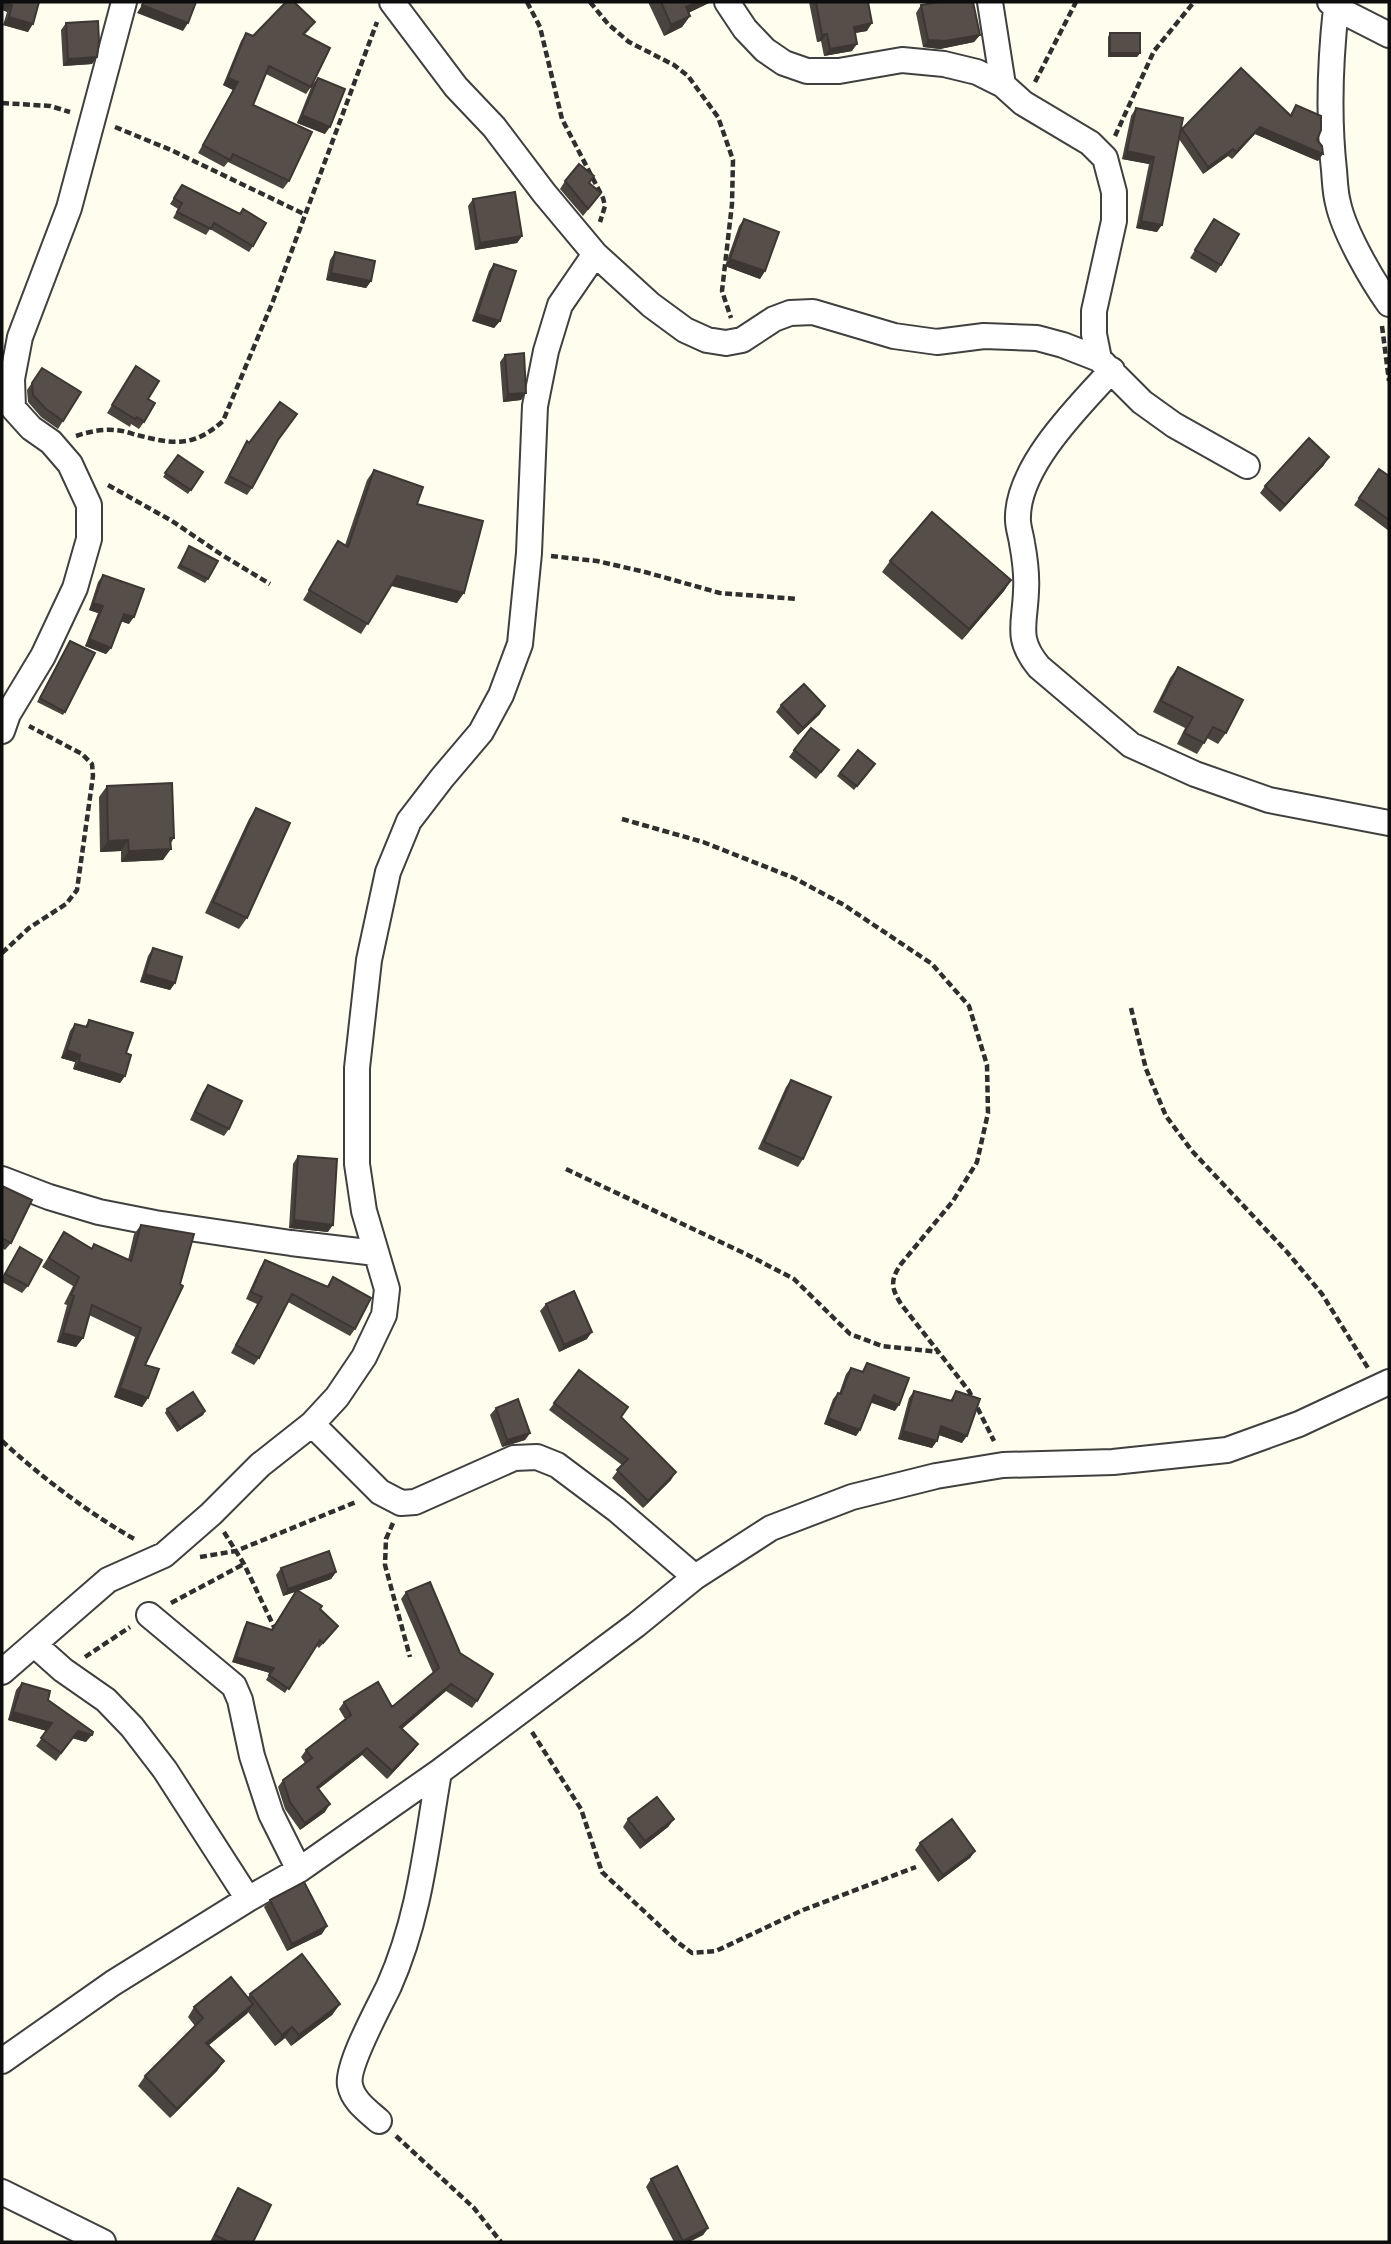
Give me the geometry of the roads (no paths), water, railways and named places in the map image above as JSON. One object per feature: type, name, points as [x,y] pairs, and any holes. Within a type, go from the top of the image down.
[{"type":"street","points":[[5,723],[43,656],[75,588],[89,539],[89,505],[70,464],[51,442],[31,428],[13,408],[12,379],[20,337],[69,208],[124,2]]},
{"type":"street","points":[[727,2],[765,50],[784,62],[807,71],[839,71],[902,60],[944,64],[977,72],[1003,85],[1023,103],[1090,143],[1105,158],[1114,192],[1114,221],[1094,311],[1094,334],[1106,365]]},
{"type":"street","points":[[990,2],[1003,85]]},
{"type":"street","points":[[1385,315],[1376,285],[1338,204],[1330,138],[1330,71],[1335,4],[1389,35]]},
{"type":"street","points":[[386,8],[494,127],[591,249],[651,304],[685,330],[726,343],[742,340],[774,318],[790,313],[813,312],[894,336],[937,342],[984,335],[1037,338],[1063,345],[1106,365],[1142,402],[1247,466]]},
{"type":"street","points":[[2,1672],[107,1580],[164,1555],[211,1514],[260,1465],[312,1424],[337,1397],[364,1357],[384,1315],[387,1289],[364,1210],[357,1164],[357,1068],[369,960],[388,872],[410,821],[481,732],[502,695],[520,644],[529,553],[535,406],[544,362],[561,305],[591,249]]},
{"type":"street","points":[[1106,365],[1057,430],[1023,487],[1017,517],[1025,559],[1026,591],[1022,625],[1026,652],[1039,667],[1131,745],[1195,774],[1269,800],[1389,823]]},
{"type":"street","points":[[2,1179],[99,1212],[155,1223],[376,1253]]},
{"type":"street","points":[[2,2061],[113,1983],[299,1870],[439,1772],[636,1625],[695,1577],[771,1528],[852,1497],[936,1476],[1003,1465],[1113,1462],[1227,1450],[1298,1424],[1384,1384]]},
{"type":"street","points":[[312,1424],[391,1497],[415,1502],[514,1458],[537,1457],[557,1465],[617,1510],[695,1577]]},
{"type":"street","points":[[149,1615],[234,1686],[271,1814],[299,1870]]},
{"type":"street","points":[[35,1645],[63,1670],[106,1700],[132,1727],[165,1770],[248,1899]]},
{"type":"street","points":[[379,2121],[359,2104],[349,2084],[353,2063],[390,1983],[408,1934],[420,1891],[439,1772]]},
{"type":"street","points":[[2,2192],[103,2242]]}]
